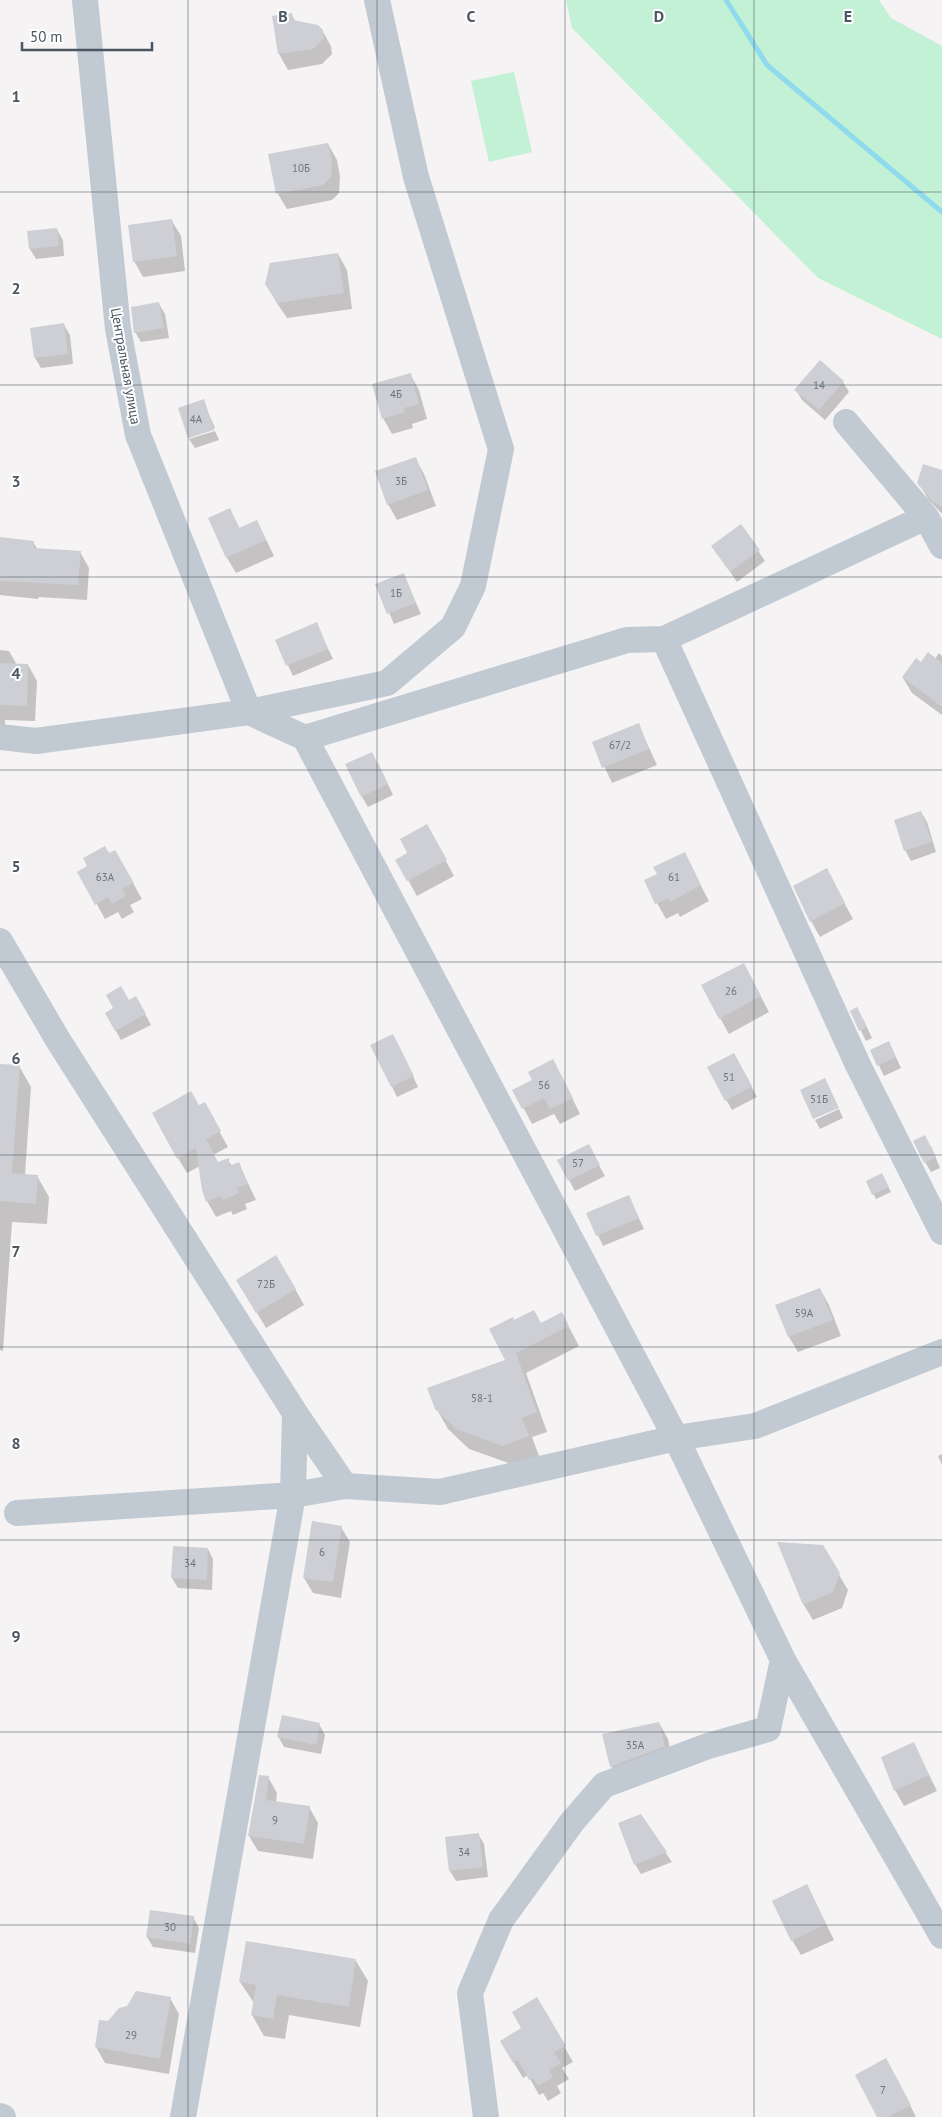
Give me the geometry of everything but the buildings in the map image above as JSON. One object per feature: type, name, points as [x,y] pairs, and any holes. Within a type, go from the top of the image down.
[{"type":"street","name":"Центральная улица","points":[[85,0],[118,329],[138,434],[249,712]]},
{"type":"street","points":[[0,738],[36,741],[249,712],[387,682],[453,627],[473,586],[501,449],[416,177],[377,0]]},
{"type":"street","points":[[846,422],[926,517],[942,546]]},
{"type":"street","points":[[305,738],[627,640],[664,639],[926,517]]},
{"type":"street","points":[[664,639],[858,1065],[942,1232]]},
{"type":"street","points":[[249,712],[305,738],[676,1438],[783,1660],[942,1936]]},
{"type":"street","points":[[0,941],[58,1040],[295,1413],[345,1486]]},
{"type":"street","points":[[17,1513],[293,1495],[345,1486],[440,1492],[676,1438],[755,1426],[942,1352]]},
{"type":"street","points":[[183,2117],[293,1495],[295,1413]]},
{"type":"street","points":[[486,2117],[470,1993],[501,1920],[572,1822],[604,1785],[708,1746],[768,1729],[783,1660]]},
{"type":"green space","points":[[566,0],[879,0],[891,18],[942,46],[942,339],[818,278],[572,28]]},
{"type":"green space","points":[[514,72],[532,152],[489,162],[471,81]]},
{"type":"waterway","points":[[726,0],[767,65],[942,212]]}]
